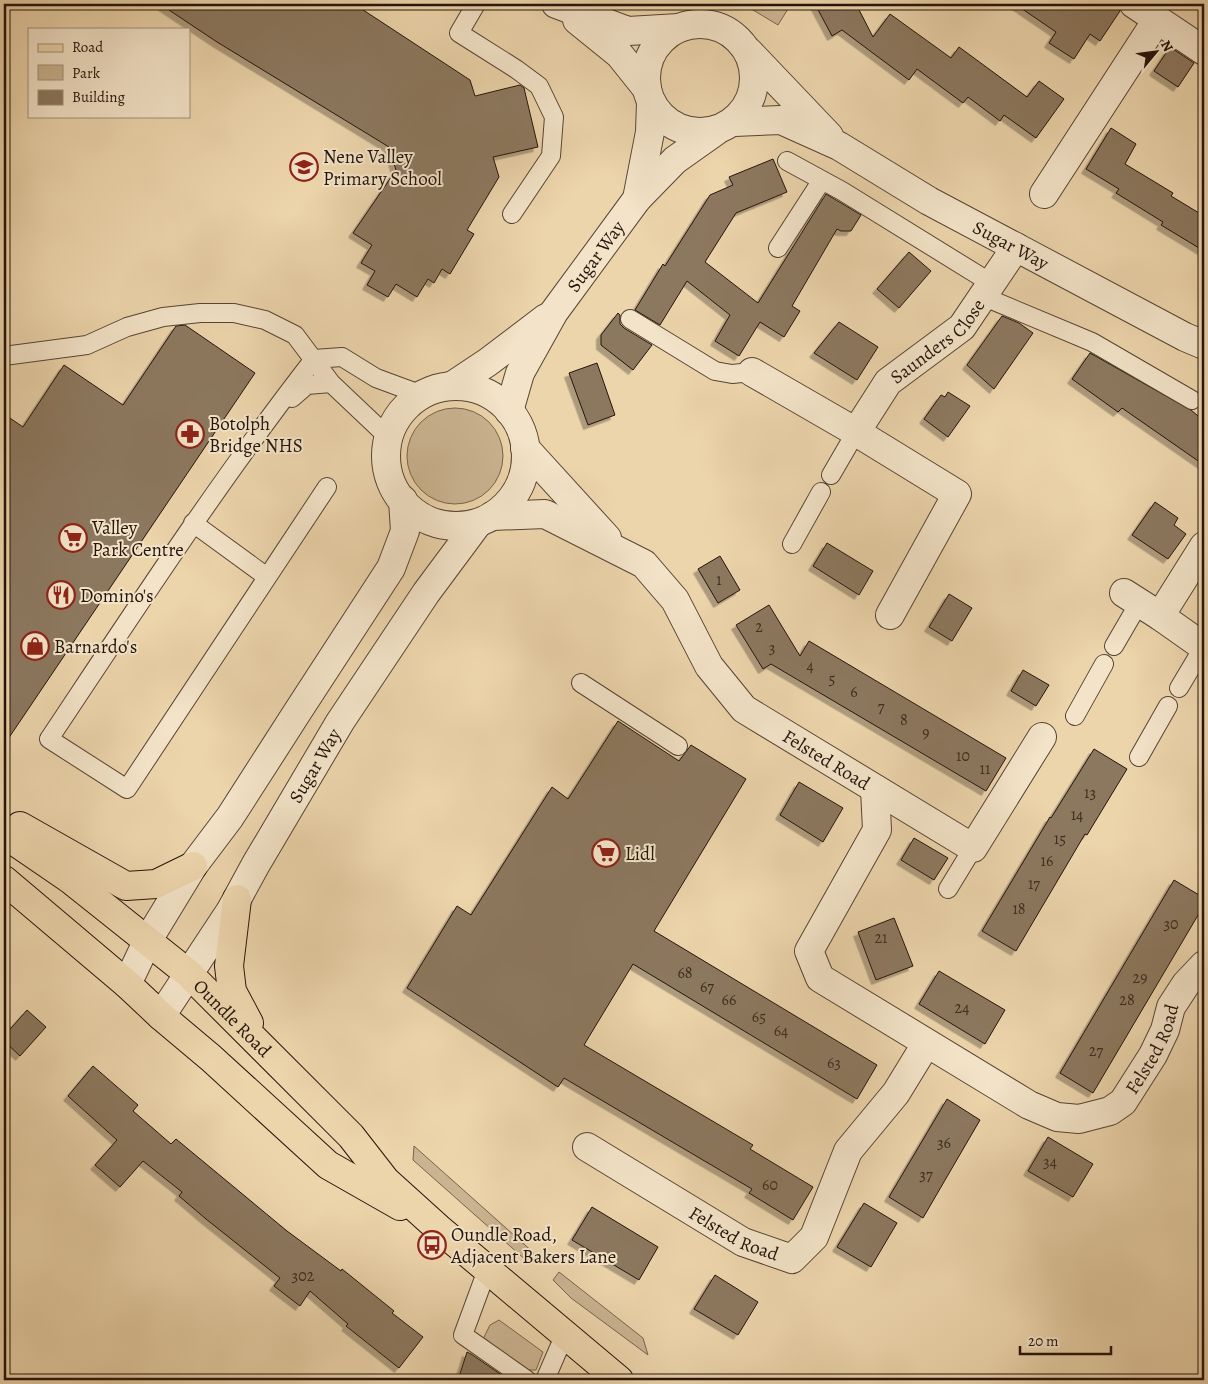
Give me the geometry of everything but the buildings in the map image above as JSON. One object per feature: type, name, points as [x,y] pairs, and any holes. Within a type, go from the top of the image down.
[{"type":"main road","points":[[4,816],[126,886],[156,884],[194,866]]},
{"type":"main road","name":"Oundle Road","points":[[4,834],[71,880],[189,974],[351,1136],[386,1181],[487,1270],[620,1380]]},
{"type":"main road","name":"Oundle Road","points":[[4,880],[127,984],[328,1165],[438,1228]]},
{"type":"main road","points":[[238,900],[229,966],[232,991],[260,1044]]},
{"type":"street","points":[[557,4],[628,31],[679,28],[700,24],[721,28],[736,37],[748,51],[754,65],[753,95],[746,109],[725,127],[700,134],[685,131],[671,125],[659,115],[649,95],[619,54],[557,4]]},
{"type":"street","points":[[1134,4],[1204,50]]},
{"type":"street","points":[[1044,194],[1157,20]]},
{"type":"street","points":[[649,95],[646,76],[648,61],[656,47],[667,35],[679,28]]},
{"type":"street","name":"Sugar Way","points":[[748,51],[839,146]]},
{"type":"street","name":"Sugar Way","points":[[637,199],[650,132],[649,95]]},
{"type":"street","name":"Sugar Way","points":[[509,411],[520,373],[554,312],[637,199],[675,160],[725,127],[781,120],[839,146],[929,201],[1198,345]]},
{"type":"street","name":"Saunders Close","points":[[856,432],[888,382],[962,327],[1016,247]]},
{"type":"street","name":"Sugar Way","points":[[452,386],[488,362],[554,312]]},
{"type":"street","points":[[752,372],[856,432],[957,494],[890,615]]},
{"type":"street","points":[[452,386],[473,388],[493,397],[509,411],[520,428],[525,448],[525,468],[519,487],[508,503],[485,520],[463,526],[438,525],[416,515],[389,479],[385,458],[388,436],[396,420],[407,406],[422,395],[436,389],[452,386]]},
{"type":"street","points":[[525,448],[618,551]]},
{"type":"street","points":[[127,984],[148,940],[194,866],[230,817],[391,568],[405,531],[403,500]]},
{"type":"street","name":"Felsted Road","points":[[485,520],[545,514],[644,564],[675,600],[709,666],[744,709],[875,789],[877,830],[809,951],[820,978],[926,1044],[1029,1105],[1057,1117],[1079,1119],[1110,1111],[1122,1102],[1153,1055],[1165,1030],[1171,1007],[1186,984],[1204,965]]},
{"type":"street","name":"Sugar Way","points":[[161,1016],[238,900],[256,864],[340,722],[426,593],[485,520]]},
{"type":"street","points":[[1204,546],[1141,604],[1204,647]]},
{"type":"street","points":[[875,789],[973,848],[1042,738]]},
{"type":"street","name":"Felsted Road","points":[[587,1147],[742,1242],[792,1259],[814,1237],[848,1151],[896,1092],[926,1044]]},
{"type":"lane","points":[[476,4],[459,33],[539,86],[554,117],[551,156],[512,214]]},
{"type":"lane","points":[[787,162],[822,180],[987,289],[1092,342],[1192,400]]},
{"type":"lane","points":[[778,248],[822,180]]},
{"type":"lane","points":[[4,356],[87,345],[127,327],[163,317],[200,312],[234,313],[265,320],[295,335],[331,384],[388,436]]},
{"type":"lane","points":[[630,319],[715,371],[732,374],[752,372]]},
{"type":"lane","points":[[327,487],[127,789],[49,739],[193,523],[262,425],[314,359],[342,357],[376,378],[422,395]]},
{"type":"lane","points":[[262,425],[307,385],[331,384]]},
{"type":"lane","points":[[831,475],[856,432]]},
{"type":"lane","points":[[792,544],[821,492]]},
{"type":"lane","points":[[193,523],[267,577]]},
{"type":"lane","points":[[1114,646],[1141,604]]},
{"type":"lane","points":[[1179,688],[1204,647]]},
{"type":"lane","points":[[1075,716],[1104,664]]},
{"type":"lane","points":[[581,683],[678,746]]},
{"type":"lane","points":[[1139,757],[1168,706]]},
{"type":"lane","points":[[948,889],[973,848]]},
{"type":"lane","points":[[487,1270],[463,1335],[527,1380]]},
{"type":"lane","points":[[545,1380],[565,1334]]},
{"type":"green space","points":[[743,4],[791,4],[778,25]]},
{"type":"green space","points":[[455,408],[474,411],[489,422],[500,437],[503,456],[500,475],[489,490],[474,501],[455,504],[436,501],[421,490],[410,475],[407,456],[410,437],[421,422],[436,411]]},
{"type":"green space","points":[[414,1146],[534,1253],[528,1262],[413,1160]]},
{"type":"green space","points":[[559,1272],[643,1338],[648,1355],[571,1298],[553,1280]]},
{"type":"green space","points":[[499,1320],[543,1352],[536,1370],[527,1370],[482,1341],[490,1325]]},
{"type":"place","name":"Nene Valley Primary School","points":[[304,167]]},
{"type":"place","name":"Botolph Bridge NHS","points":[[190,434]]},
{"type":"place","name":"Valley Park Centre","points":[[73,538]]},
{"type":"place","name":"Domino's","points":[[61,595]]},
{"type":"place","name":"Barnardo's","points":[[35,646]]},
{"type":"place","name":"Lidl","points":[[606,853]]},
{"type":"place","name":"Oundle Road, Adjacent Bakers Lane","points":[[432,1245]]}]
